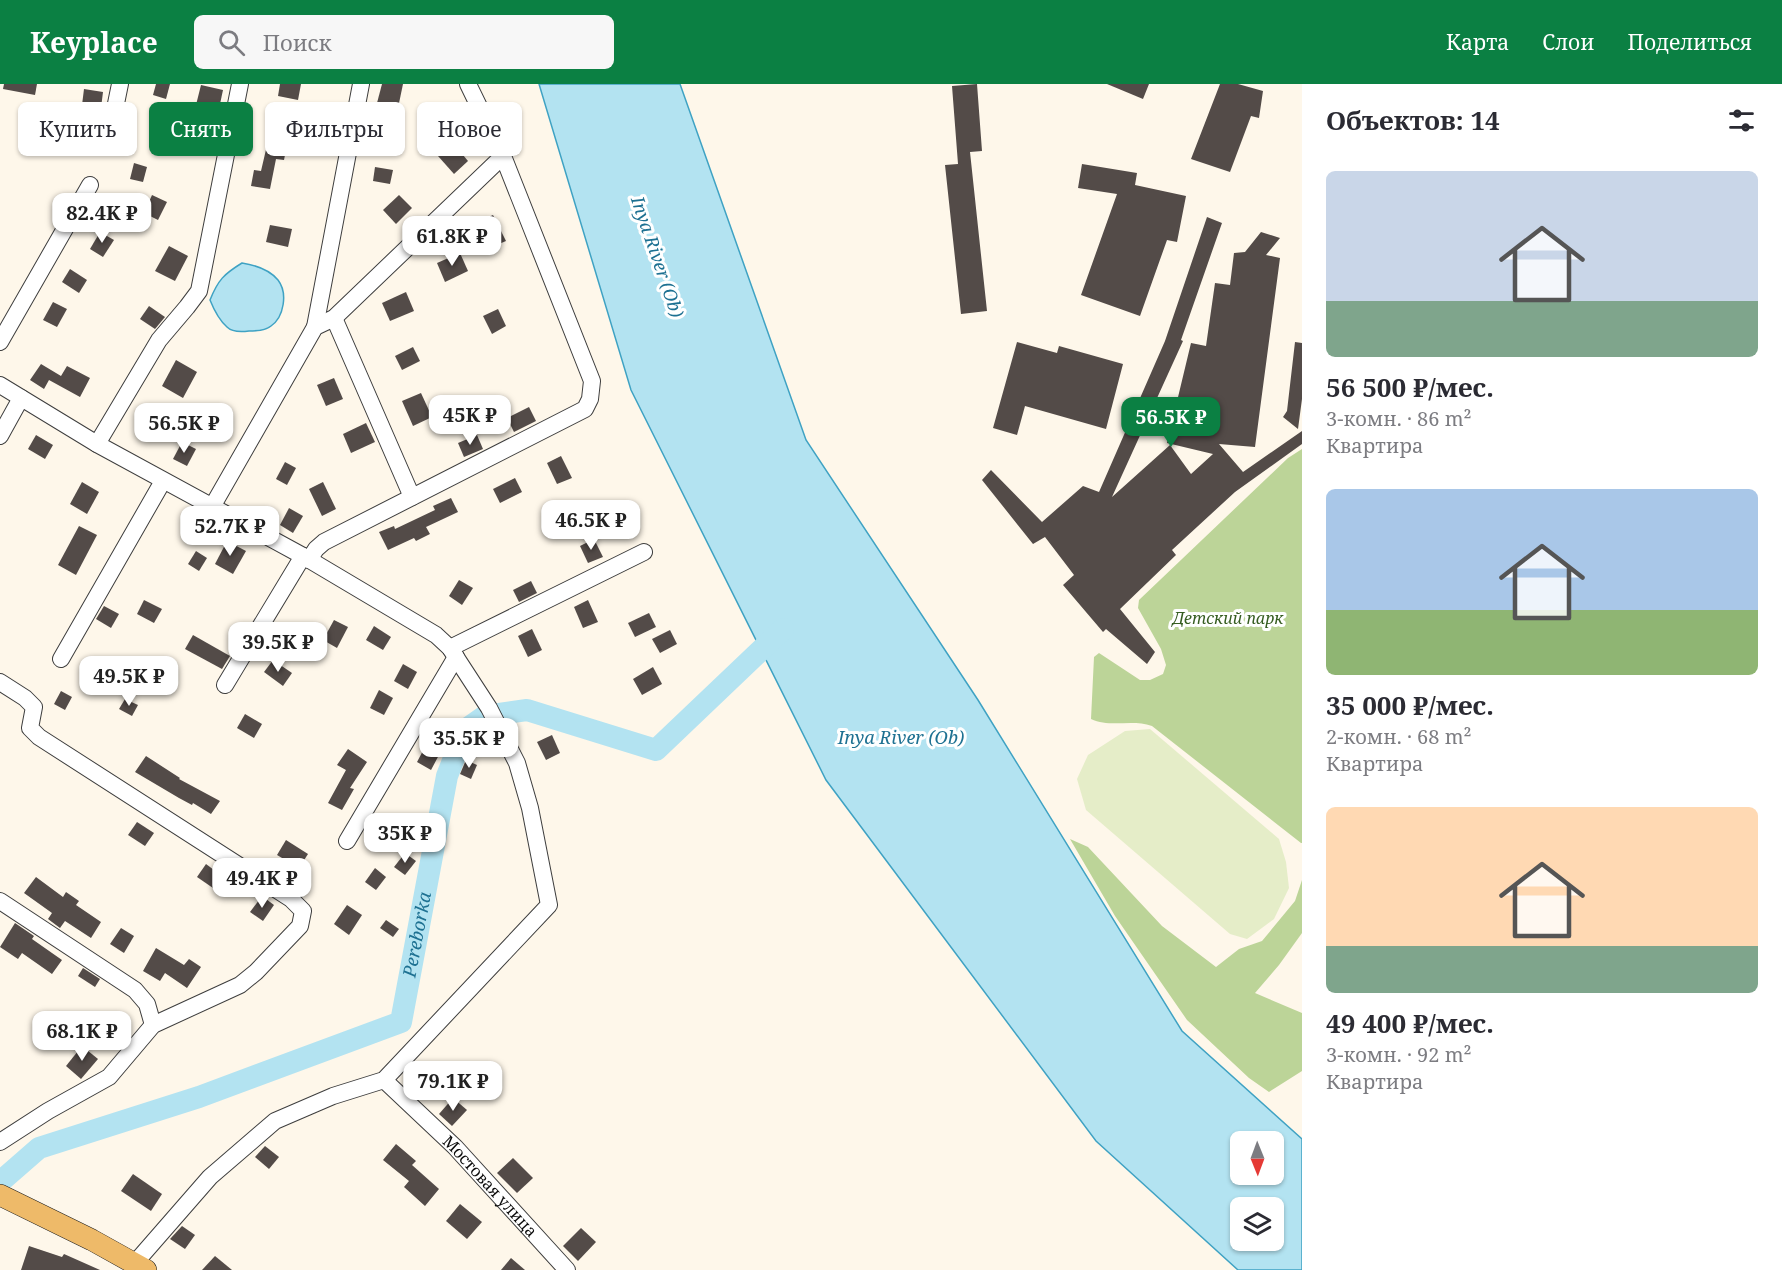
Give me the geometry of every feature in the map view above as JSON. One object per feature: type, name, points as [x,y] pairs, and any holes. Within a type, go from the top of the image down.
[{"type":"main road","points":[[6,1198],[140,1267]]},
{"type":"street","points":[[116,102],[120,84]]},
{"type":"street","points":[[97,444],[159,340],[199,291],[240,84]]},
{"type":"street","points":[[212,507],[315,327],[361,84]]},
{"type":"street","points":[[468,84],[477,102]]},
{"type":"street","points":[[225,685],[306,558],[324,542],[585,410],[591,399],[592,381],[504,156],[334,318],[315,327]]},
{"type":"street","points":[[0,342],[90,185]]},
{"type":"street","points":[[334,318],[412,497]]},
{"type":"street","points":[[0,385],[97,444],[306,558],[436,635],[453,652],[489,708],[517,763],[542,861],[549,905],[384,1080],[333,1096],[275,1121],[210,1177],[140,1267]]},
{"type":"street","points":[[0,436],[21,398]]},
{"type":"street","points":[[61,658],[163,481]]},
{"type":"street","points":[[347,841],[453,652],[644,552]]},
{"type":"street","points":[[0,682],[25,698],[34,707],[30,728],[39,737],[291,899],[303,911],[300,926],[256,972],[240,985],[153,1025],[109,1077],[48,1111],[0,1142]]},
{"type":"street","points":[[0,901],[135,990],[147,1004],[153,1025]]},
{"type":"street","name":"Мостовая улица","points":[[384,1080],[455,1147],[567,1270]]},
{"type":"green space","name":"Детский парк","points":[[1302,449],[1301,843],[1152,726],[1137,723],[1106,723],[1091,719],[1094,657],[1099,653],[1140,680],[1150,680],[1163,674],[1166,665],[1161,649],[1138,608],[1139,600],[1288,458]]},
{"type":"green space","points":[[1150,729],[1279,839],[1286,862],[1289,888],[1274,919],[1247,939],[1230,934],[1086,810],[1077,779],[1088,755],[1125,731]]},
{"type":"green space","points":[[1070,839],[1088,847],[1162,926],[1216,967],[1239,949],[1262,941],[1295,901],[1302,880],[1302,933],[1255,993],[1302,1013],[1302,1071],[1269,1092],[1249,1078],[1187,1020],[1115,916]]},
{"type":"water","name":"Inya River (Ob)","points":[[539,84],[680,84],[806,440],[978,700],[1182,1031],[1302,1139],[1302,1270],[1238,1270],[1096,1141],[826,780],[631,390]]},
{"type":"water","points":[[242,263],[266,270],[281,285],[284,298],[282,311],[275,322],[266,329],[234,331],[229,329],[219,318],[210,300],[222,278]]},
{"type":"building","points":[[4,84],[37,84],[35,95],[3,89]]},
{"type":"building","points":[[156,84],[170,84],[166,99],[153,95]]},
{"type":"building","points":[[280,84],[301,84],[298,100],[278,96]]},
{"type":"building","points":[[382,84],[403,84],[399,102],[377,102]]},
{"type":"building","points":[[977,84],[982,151],[970,152],[987,311],[961,314],[945,165],[958,164],[952,86]]},
{"type":"building","points":[[1107,84],[1149,84],[1143,99]]},
{"type":"building","points":[[1220,84],[1238,84],[1263,91],[1259,118],[1251,116],[1230,172],[1191,159]]},
{"type":"building","points":[[201,85],[223,90],[220,102],[197,102]]},
{"type":"building","points":[[84,89],[103,92],[102,102],[82,102]]},
{"type":"building","points":[[265,154],[265,156],[285,156],[284,160],[276,159],[270,189],[251,186],[254,170],[261,171]]},
{"type":"building","points":[[438,156],[464,156],[468,161],[454,174]]},
{"type":"building","points":[[134,163],[147,167],[143,182],[130,179]]},
{"type":"building","points":[[1082,164],[1137,173],[1135,185],[1186,196],[1177,242],[1167,240],[1140,316],[1081,295],[1117,194],[1078,188]]},
{"type":"building","points":[[375,167],[393,170],[390,184],[373,181]]},
{"type":"building","points":[[152,195],[167,202],[158,220],[144,213]]},
{"type":"building","points":[[399,195],[412,208],[396,224],[383,210]]},
{"type":"building","points":[[493,215],[506,241],[485,250],[473,224]]},
{"type":"building","points":[[1207,217],[1222,223],[1181,340],[1183,341],[1112,497],[1170,445],[1191,474],[1213,454],[1167,443],[1191,343],[1206,346],[1215,283],[1230,285],[1234,253],[1245,252],[1261,232],[1280,238],[1266,255],[1280,258],[1255,447],[1219,444],[1243,472],[1302,431],[1302,444],[1235,492],[1172,550],[1176,555],[1120,609],[1155,652],[1147,664],[1106,629],[1103,632],[1063,585],[1074,575],[1045,537],[1033,544],[982,480],[991,470],[1042,522],[1083,486],[1099,492],[1165,341]]},
{"type":"building","points":[[270,225],[292,229],[288,247],[266,242]]},
{"type":"building","points":[[100,232],[114,240],[103,257],[90,249]]},
{"type":"building","points":[[169,246],[188,256],[175,281],[155,271]]},
{"type":"building","points":[[460,253],[468,271],[445,282],[437,263]]},
{"type":"building","points":[[70,269],[87,280],[79,293],[62,282]]},
{"type":"building","points":[[406,292],[414,311],[390,321],[382,303]]},
{"type":"building","points":[[53,302],[67,309],[57,327],[43,320]]},
{"type":"building","points":[[149,306],[165,317],[155,329],[140,319]]},
{"type":"building","points":[[498,309],[506,326],[492,334],[483,316]]},
{"type":"building","points":[[1017,342],[1057,353],[1059,346],[1123,364],[1106,429],[1025,406],[1017,435],[993,428]]},
{"type":"building","points":[[1295,342],[1302,343],[1302,399],[1298,429],[1283,417],[1287,411]]},
{"type":"building","points":[[413,347],[420,361],[402,370],[395,356]]},
{"type":"building","points":[[176,360],[197,372],[183,398],[162,386]]},
{"type":"building","points":[[41,364],[61,376],[67,366],[90,378],[80,397],[49,380],[44,389],[30,380]]},
{"type":"building","points":[[334,378],[343,399],[326,406],[317,385]]},
{"type":"building","points":[[421,393],[432,417],[413,426],[402,401]]},
{"type":"building","points":[[146,406],[163,418],[154,431],[137,420]]},
{"type":"building","points":[[529,407],[536,421],[514,432],[507,418]]},
{"type":"building","points":[[366,423],[375,442],[351,453],[343,434]]},
{"type":"building","points":[[36,435],[53,445],[45,459],[28,449]]},
{"type":"building","points":[[477,435],[483,449],[464,457],[458,443]]},
{"type":"building","points":[[182,442],[196,449],[187,466],[173,459]]},
{"type":"building","points":[[561,456],[572,478],[557,484],[547,463]]},
{"type":"building","points":[[285,462],[296,468],[287,485],[276,479]]},
{"type":"building","points":[[515,478],[522,492],[500,503],[493,489]]},
{"type":"building","points":[[82,482],[99,492],[87,514],[70,504]]},
{"type":"building","points":[[323,482],[336,509],[322,516],[309,489]]},
{"type":"building","points":[[451,498],[458,512],[426,527],[430,534],[416,541],[414,538],[388,550],[379,532],[394,526],[395,529],[435,510],[433,506]]},
{"type":"building","points":[[289,508],[303,516],[293,533],[280,525]]},
{"type":"building","points":[[79,526],[97,535],[76,575],[58,565]]},
{"type":"building","points":[[594,539],[603,557],[588,563],[580,546]]},
{"type":"building","points":[[227,541],[246,551],[233,574],[215,564]]},
{"type":"building","points":[[196,551],[207,558],[199,571],[188,564]]},
{"type":"building","points":[[459,580],[473,588],[462,605],[449,596]]},
{"type":"building","points":[[531,581],[537,593],[519,602],[513,590]]},
{"type":"building","points":[[144,600],[162,609],[154,623],[137,614]]},
{"type":"building","points":[[588,600],[598,622],[583,628],[574,607]]},
{"type":"building","points":[[104,606],[119,614],[111,628],[96,619]]},
{"type":"building","points":[[649,613],[656,627],[635,637],[628,623]]},
{"type":"building","points":[[334,620],[348,627],[337,648],[323,640]]},
{"type":"building","points":[[374,626],[391,637],[383,650],[366,640]]},
{"type":"building","points":[[532,629],[542,650],[528,657],[518,636]]},
{"type":"building","points":[[670,630],[677,644],[660,653],[652,639]]},
{"type":"building","points":[[193,635],[230,656],[222,669],[185,649]]},
{"type":"building","points":[[273,660],[292,673],[283,686],[264,672]]},
{"type":"building","points":[[403,664],[417,672],[408,689],[394,681]]},
{"type":"building","points":[[653,667],[662,684],[642,695],[633,679]]},
{"type":"building","points":[[379,690],[393,698],[384,715],[370,708]]},
{"type":"building","points":[[61,691],[72,697],[65,710],[54,704]]},
{"type":"building","points":[[125,699],[138,705],[132,716],[119,709]]},
{"type":"building","points":[[245,714],[262,724],[254,738],[237,728]]},
{"type":"building","points":[[433,732],[447,740],[431,770],[417,762]]},
{"type":"building","points":[[552,735],[560,753],[546,760],[537,742]]},
{"type":"building","points":[[348,749],[367,762],[350,788],[354,789],[342,810],[328,803],[346,770],[337,765]]},
{"type":"building","points":[[146,756],[179,779],[220,801],[211,814],[135,772]]},
{"type":"building","points":[[466,760],[477,765],[471,779],[460,774]]},
{"type":"building","points":[[137,822],[154,833],[145,846],[128,835]]},
{"type":"building","points":[[286,840],[308,854],[299,868],[277,855]]},
{"type":"building","points":[[405,853],[416,861],[405,875],[394,867]]},
{"type":"building","points":[[206,864],[222,876],[213,888],[197,877]]},
{"type":"building","points":[[375,868],[386,877],[376,890],[365,882]]},
{"type":"building","points":[[36,877],[63,897],[66,892],[79,901],[76,905],[101,922],[91,938],[65,921],[60,928],[48,919],[52,913],[24,893]]},
{"type":"building","points":[[262,896],[274,905],[263,921],[250,912]]},
{"type":"building","points":[[347,905],[362,915],[349,935],[334,924]]},
{"type":"building","points":[[386,920],[399,929],[393,937],[380,928]]},
{"type":"building","points":[[15,923],[34,936],[32,939],[62,960],[52,974],[22,953],[18,959],[0,947]]},
{"type":"building","points":[[121,928],[134,936],[124,953],[110,944]]},
{"type":"building","points":[[156,948],[184,965],[189,959],[201,967],[187,988],[165,973],[160,981],[143,971]]},
{"type":"building","points":[[83,968],[100,979],[95,987],[78,976]]},
{"type":"building","points":[[96,1013],[112,1024],[103,1037],[87,1026]]},
{"type":"building","points":[[82,1046],[98,1059],[81,1079],[66,1066]]},
{"type":"building","points":[[453,1098],[467,1110],[452,1126],[439,1114]]},
{"type":"building","points":[[396,1144],[416,1161],[412,1165],[439,1189],[425,1206],[404,1187],[409,1181],[383,1160]]},
{"type":"building","points":[[265,1146],[279,1157],[269,1169],[255,1157]]},
{"type":"building","points":[[513,1158],[533,1178],[517,1193],[497,1173]]},
{"type":"building","points":[[133,1174],[162,1194],[151,1211],[121,1191]]},
{"type":"building","points":[[460,1204],[482,1222],[467,1239],[446,1221]]},
{"type":"building","points":[[182,1226],[195,1235],[185,1249],[170,1239]]},
{"type":"building","points":[[581,1228],[596,1242],[578,1261],[563,1246]]},
{"type":"building","points":[[29,1246],[62,1257],[64,1254],[100,1270],[21,1270]]},
{"type":"building","points":[[215,1256],[232,1270],[202,1270]]},
{"type":"building","points":[[511,1258],[525,1270],[501,1270]]},
{"type":"waterway","name":"Pereborka","points":[[0,1182],[39,1148],[199,1097],[401,1022],[447,776],[465,730],[485,716],[527,710],[656,750],[783,629]]}]
